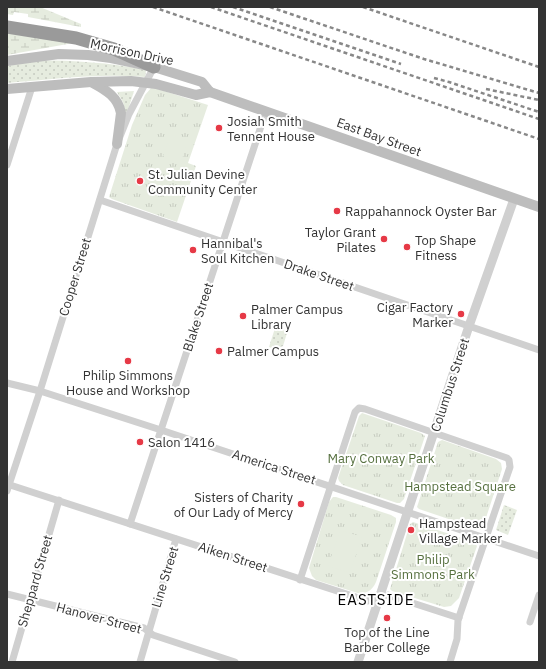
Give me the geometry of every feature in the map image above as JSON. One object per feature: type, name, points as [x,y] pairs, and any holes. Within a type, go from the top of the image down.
[{"type":"highway","points":[[7,27],[36,30],[76,38],[114,49],[154,67]]},
{"type":"main road","name":"Morrison Drive","points":[[7,61],[59,54],[88,54],[154,67],[202,82],[210,92],[196,95],[146,82],[91,82],[7,89]]},
{"type":"main road","points":[[91,82],[113,96],[120,108],[121,113],[117,144]]},
{"type":"main road","name":"East Bay Street","points":[[210,92],[539,208]]},
{"type":"street","name":"Cooper Street","points":[[8,486],[40,391],[117,144],[129,114],[154,67]]},
{"type":"street","points":[[7,165],[32,86]]},
{"type":"street","name":"Blake Street","points":[[130,524],[266,111]]},
{"type":"street","name":"Columbus Street","points":[[358,662],[469,326],[514,199]]},
{"type":"street","name":"Drake Street","points":[[100,200],[222,243],[539,350]]},
{"type":"street","name":"America Street","points":[[7,383],[40,391],[161,430],[539,556]]},
{"type":"street","points":[[300,580],[355,412],[359,408],[504,457],[509,460],[510,467],[459,618],[457,625],[457,639],[450,662]]},
{"type":"street","name":"Aiken Street","points":[[8,486],[59,500],[368,601],[388,595],[459,618]]},
{"type":"street","name":"Sheppard Street","points":[[12,662],[59,500]]},
{"type":"street","name":"Line Street","points":[[140,662],[176,539]]},
{"type":"street","name":"Hanover Street","points":[[7,594],[144,628],[154,636],[235,662]]},
{"type":"street","points":[[530,622],[539,595]]},
{"type":"green space","points":[[7,7],[40,7],[81,24],[81,27],[28,17],[28,14],[14,12],[13,15],[7,14]]},
{"type":"green space","points":[[7,31],[73,43],[7,55]]},
{"type":"green space","points":[[38,60],[78,61],[132,67],[146,71],[145,77],[93,76],[7,83],[7,66]]},
{"type":"green space","points":[[151,88],[208,105],[188,163],[196,166],[177,222],[109,197],[132,125],[145,95]]},
{"type":"green space","points":[[134,91],[126,116],[123,102],[117,92]]},
{"type":"green space","points":[[168,141],[186,147],[181,162],[163,156]]},
{"type":"green space","points":[[276,325],[279,325],[287,333],[283,346],[275,349],[269,347]]},
{"type":"green space","name":"Mary Conway Park","points":[[362,413],[421,433],[425,436],[404,499],[400,503],[343,485],[339,481],[338,478],[359,416]]},
{"type":"green space","name":"Hampstead Square","points":[[442,440],[496,459],[501,463],[502,469],[481,530],[419,509],[417,507],[438,442]]},
{"type":"green space","points":[[333,497],[391,515],[396,518],[376,582],[372,588],[361,594],[316,580],[312,576],[309,568],[329,502]]},
{"type":"green space","points":[[504,505],[517,510],[508,535],[496,530]]},
{"type":"green space","name":"Philip Simmons Park","points":[[413,522],[474,542],[477,546],[459,598],[451,606],[444,607],[392,591],[390,589],[410,524]]},
{"type":"green space","points":[[340,530],[362,537],[350,573],[328,566]]},
{"type":"railway","points":[[153,7],[539,139]]},
{"type":"railway","points":[[211,7],[539,119]]},
{"type":"railway","points":[[233,7],[401,64]]},
{"type":"railway","points":[[270,7],[424,59],[539,93]]},
{"type":"railway","points":[[363,7],[539,67]]},
{"type":"railway","points":[[434,78],[539,112]]},
{"type":"railway","points":[[486,89],[539,100]]},
{"type":"place","name":"Josiah Smith Tennent House","points":[[219,128]]},
{"type":"place","name":"St. Julian Devine Community Center","points":[[140,181]]},
{"type":"place","name":"Rappahannock Oyster Bar","points":[[337,211]]},
{"type":"place","name":"Taylor Grant Pilates","points":[[384,239]]},
{"type":"place","name":"Top Shape Fitness","points":[[407,247]]},
{"type":"place","name":"Hannibal's Soul Kitchen","points":[[193,250]]},
{"type":"place","name":"Cigar Factory Marker","points":[[461,314]]},
{"type":"place","name":"Palmer Campus Library","points":[[243,316]]},
{"type":"place","name":"Palmer Campus","points":[[219,351]]},
{"type":"place","name":"Philip Simmons House and Workshop","points":[[128,361]]},
{"type":"place","name":"Salon 1416","points":[[140,442]]},
{"type":"place","name":"Sisters of Charity of Our Lady of Mercy","points":[[301,504]]},
{"type":"place","name":"Hampstead Village Marker","points":[[411,530]]},
{"type":"place","name":"Top of the Line Barber College","points":[[387,618]]},
{"type":"district","name":"EASTSIDE","points":[[376,599]]}]
